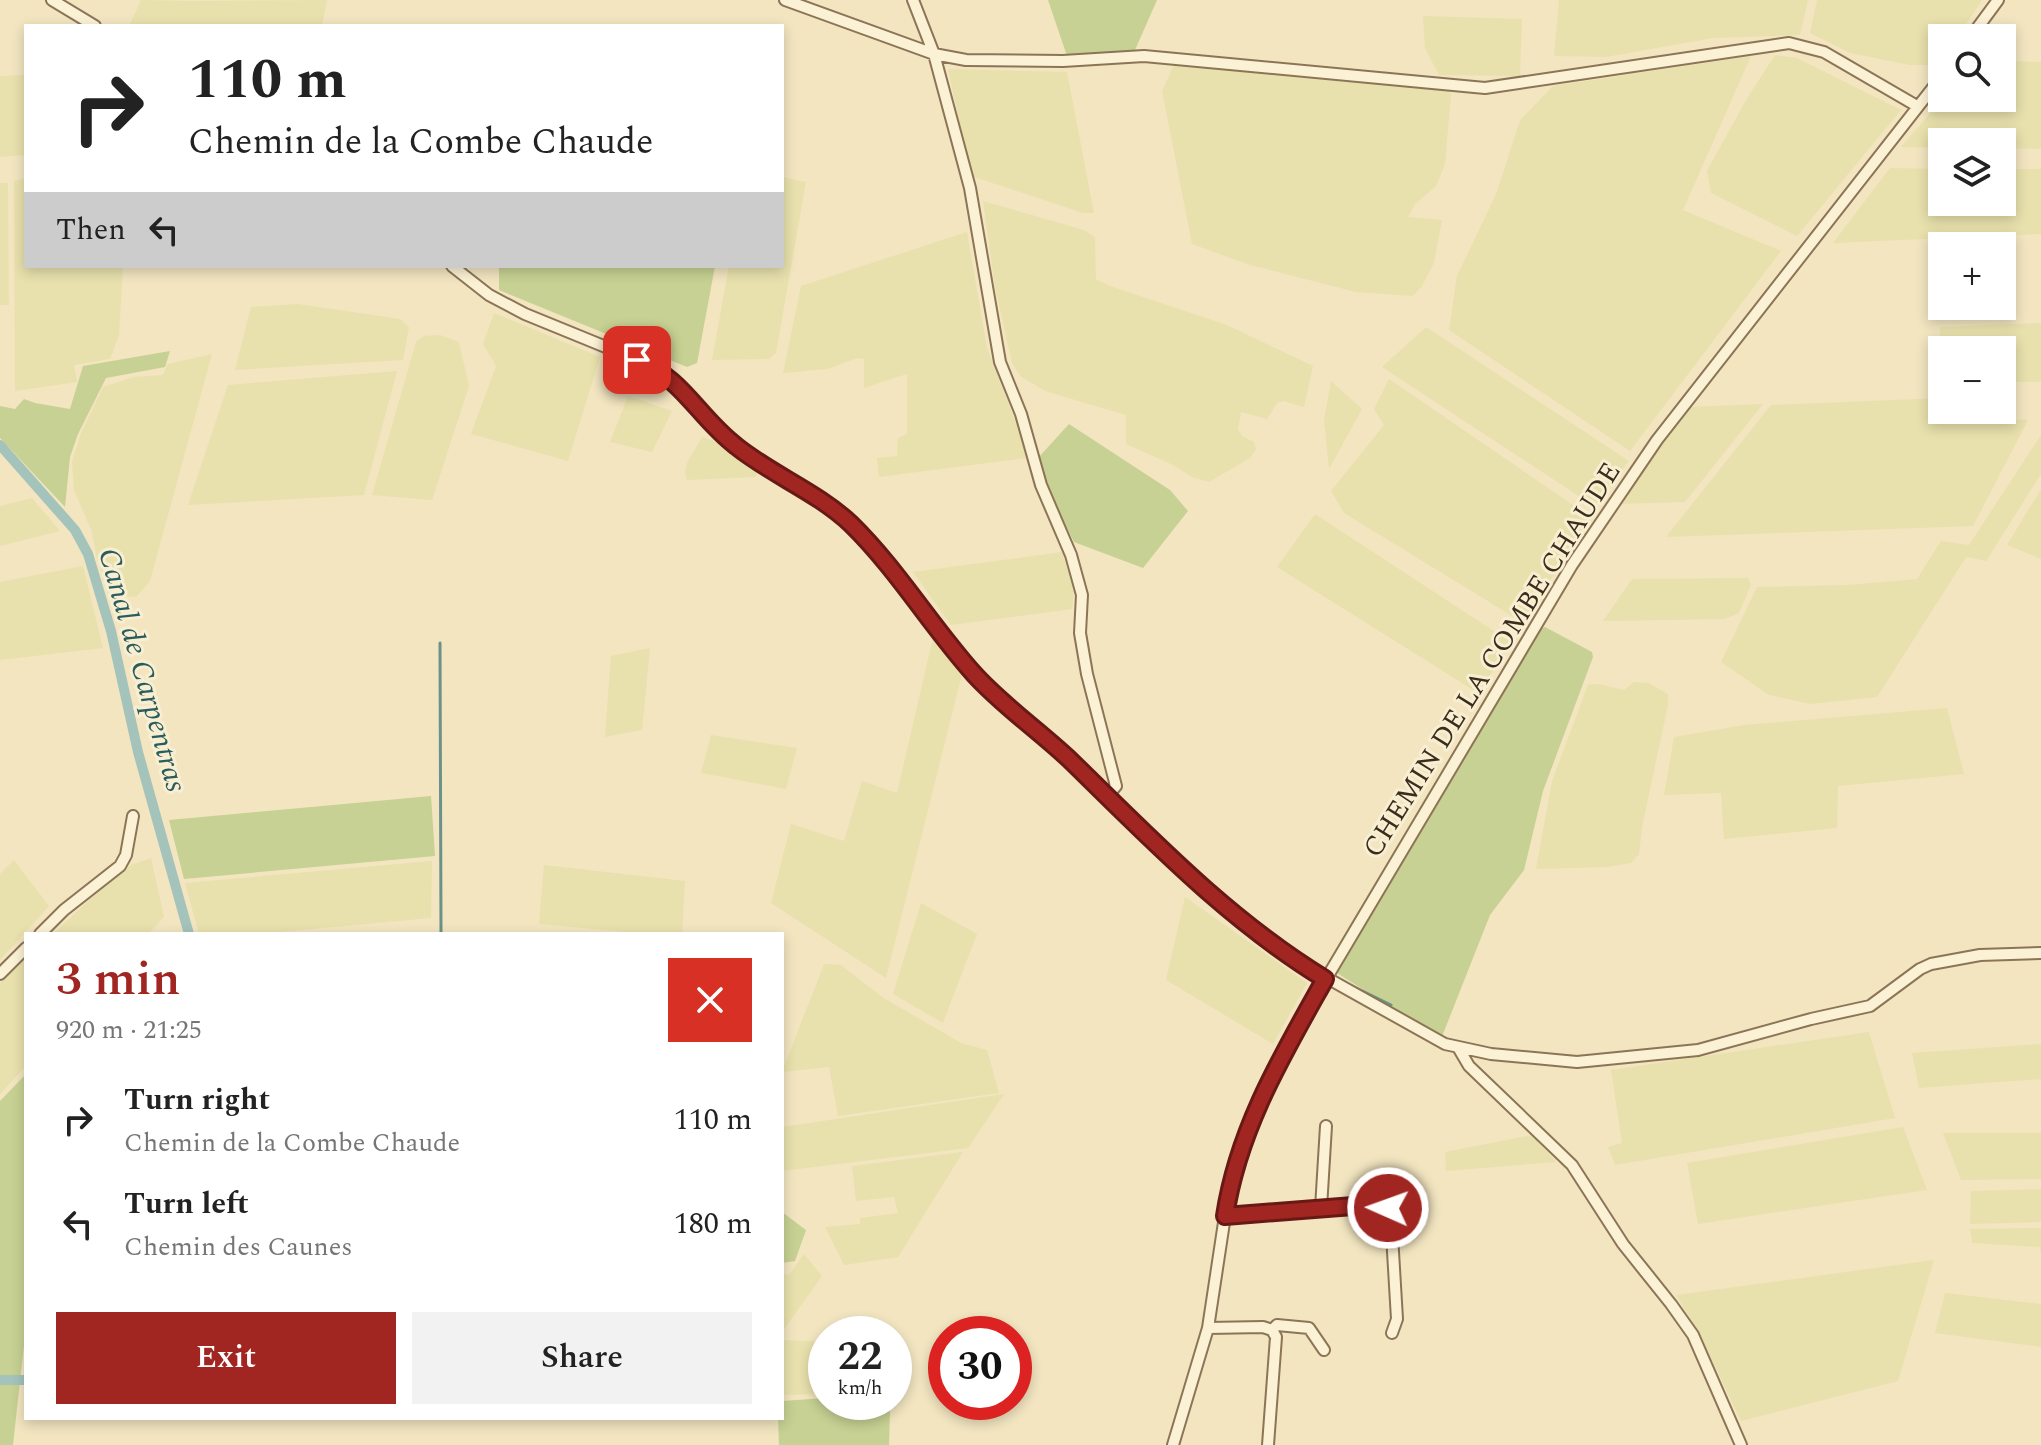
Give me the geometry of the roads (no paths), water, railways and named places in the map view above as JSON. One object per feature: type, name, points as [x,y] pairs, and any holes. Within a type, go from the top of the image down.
[{"type":"street","points":[[52,0],[92,24]]},
{"type":"street","points":[[785,0],[934,54],[966,60],[1063,61],[1144,56],[1485,88],[1789,43],[1824,52],[1917,106]]},
{"type":"street","points":[[913,0],[934,54],[970,188],[1000,362],[1021,414],[1041,485],[1071,555],[1082,595],[1080,633],[1087,674],[1116,786],[1107,796]]},
{"type":"street","points":[[1980,24],[1998,0]]},
{"type":"street","name":"CHEMIN DE LA COMBE CHAUDE","points":[[1173,1445],[1208,1328],[1228,1196],[1252,1119],[1268,1082],[1564,578],[1612,503],[1657,440],[1928,93]]},
{"type":"street","points":[[455,268],[489,295],[553,327],[660,370],[723,437],[848,521],[974,675],[1247,926],[1286,955],[1328,976],[1427,1036],[1459,1049],[1577,1062],[1698,1050],[1870,1006],[1931,964],[1980,955],[2041,953]]},
{"type":"street","points":[[42,932],[64,910],[120,866],[126,855],[133,816]]},
{"type":"street","points":[[0,974],[24,950]]},
{"type":"street","points":[[1459,1049],[1469,1066],[1572,1165],[1623,1244],[1671,1304],[1693,1335],[1741,1445]]},
{"type":"street","points":[[1321,1208],[1326,1126]]},
{"type":"street","points":[[1225,1216],[1379,1204],[1388,1208],[1397,1319],[1392,1333]]},
{"type":"street","points":[[1272,1330],[1277,1325],[1309,1328],[1324,1350]]},
{"type":"street","points":[[1208,1328],[1263,1327],[1272,1330],[1276,1337],[1268,1445]]},
{"type":"waterway","name":"Canal de Carpentras","points":[[0,445],[75,530],[88,554],[111,631],[138,752],[188,932]]},
{"type":"waterway","points":[[440,643],[441,932]]},
{"type":"waterway","points":[[1236,910],[1315,966]]},
{"type":"waterway","points":[[1342,981],[1391,1005]]},
{"type":"waterway","name":"Canal de Carpentras","points":[[0,1380],[24,1380]]}]
